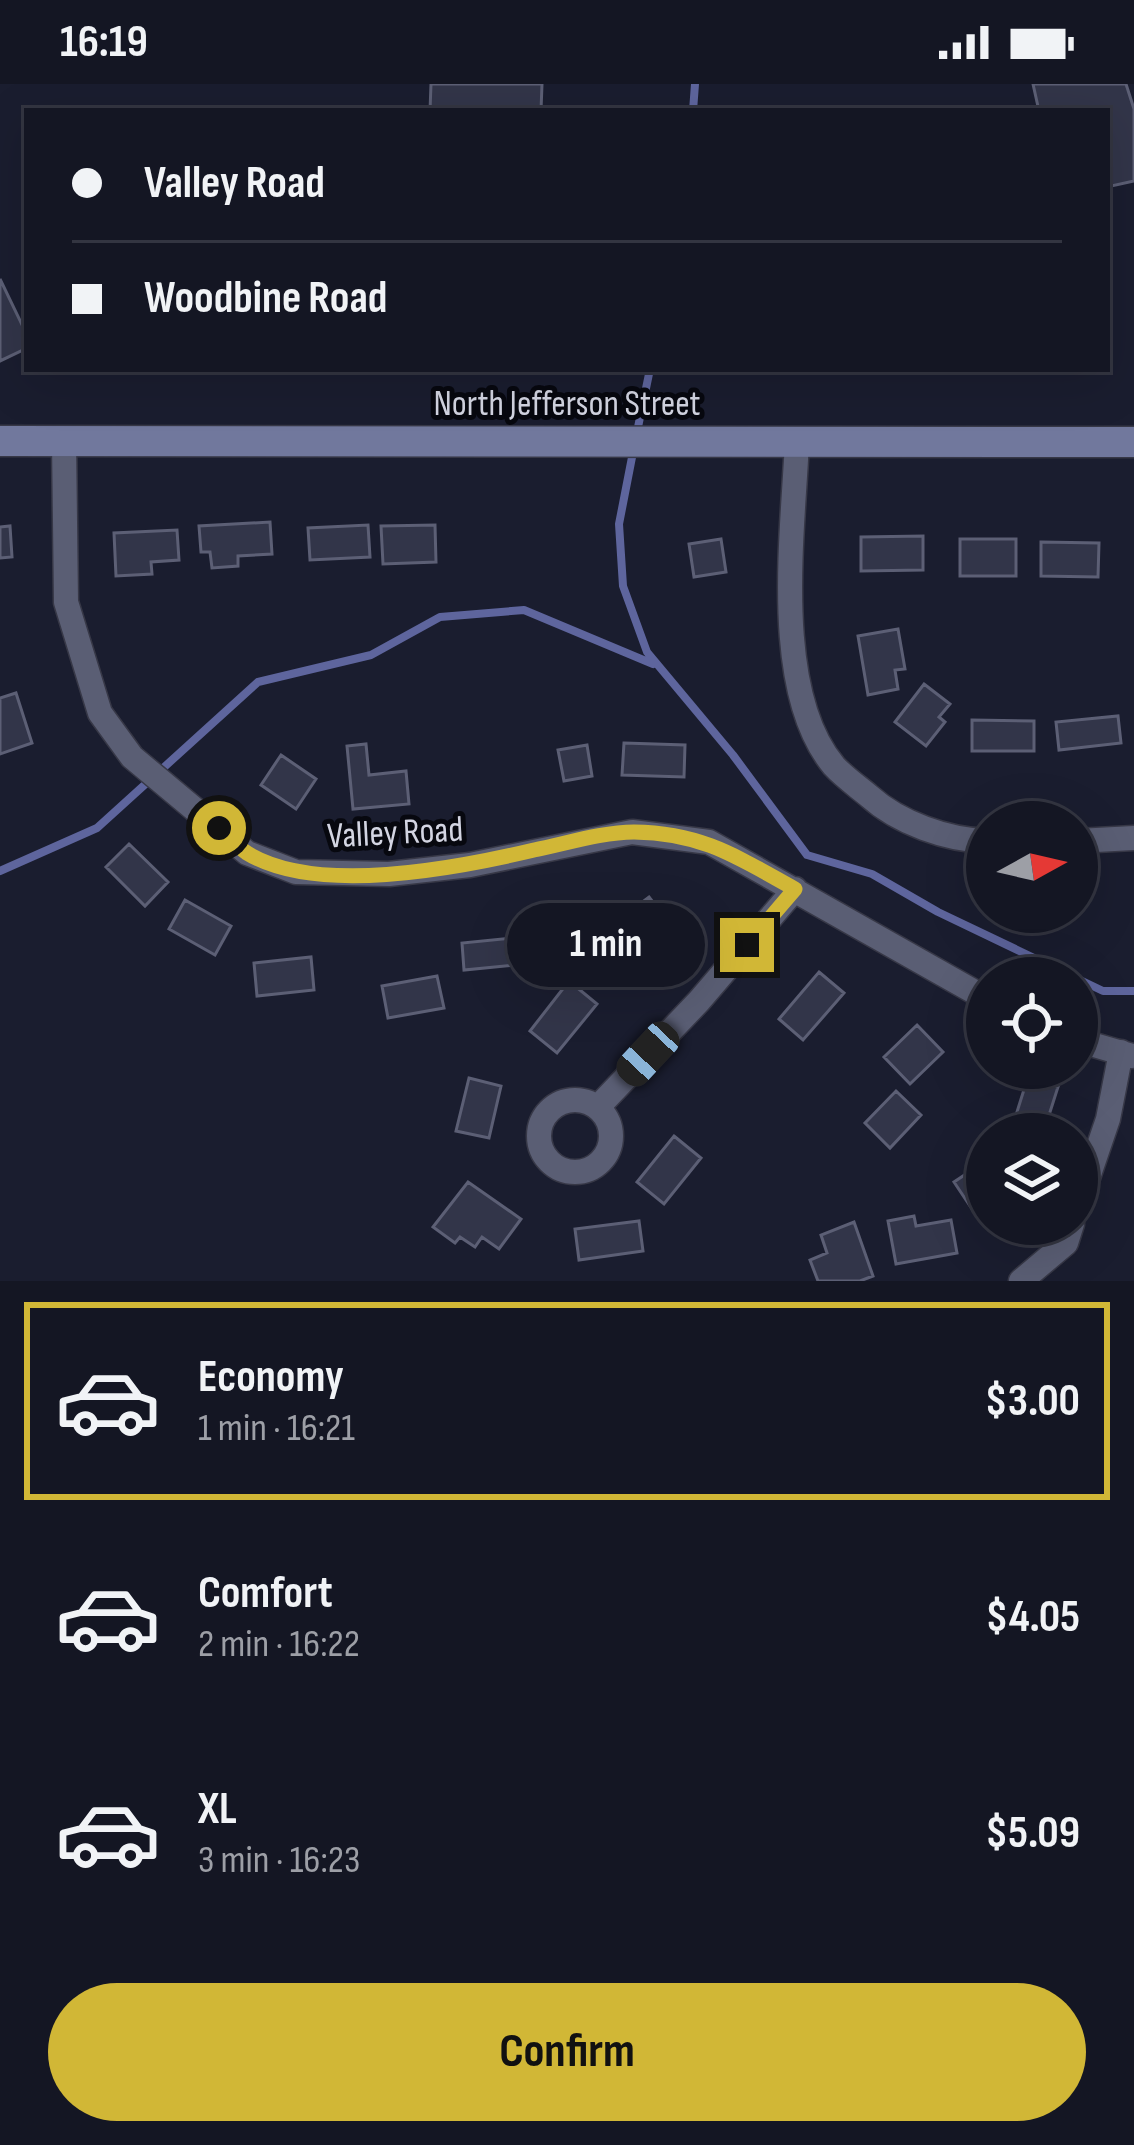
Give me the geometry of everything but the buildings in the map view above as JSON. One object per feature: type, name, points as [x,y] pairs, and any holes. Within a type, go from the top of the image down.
[{"type":"main road","name":"North Jefferson Street","points":[[0,441],[1134,442]]},
{"type":"street","name":"Valley Road","points":[[64,441],[66,602],[100,713],[132,757],[247,853],[296,872],[389,874],[470,865],[632,832],[709,842],[966,987]]},
{"type":"street","points":[[797,441],[794,660],[810,723],[833,765],[888,814],[966,840]]},
{"type":"street","points":[[1098,840],[1134,838]]},
{"type":"street","points":[[598,1107],[699,1001],[795,889]]},
{"type":"street","points":[[1098,1046],[1127,1054],[1098,1148]]},
{"type":"street","points":[[1021,1281],[1064,1245]]},
{"type":"waterway","points":[[693,108],[695,84]]},
{"type":"waterway","points":[[637,432],[649,372]]},
{"type":"waterway","points":[[634,447],[619,524],[623,586],[647,652],[733,755],[807,855],[872,874],[938,912],[1103,991],[1134,991]]},
{"type":"waterway","points":[[0,871],[97,828],[258,682],[371,655],[440,617],[524,610],[653,664]]},
{"type":"route","points":[[219,828],[247,853],[296,872],[389,874],[470,865],[632,832],[709,842],[795,889],[747,945]]}]
